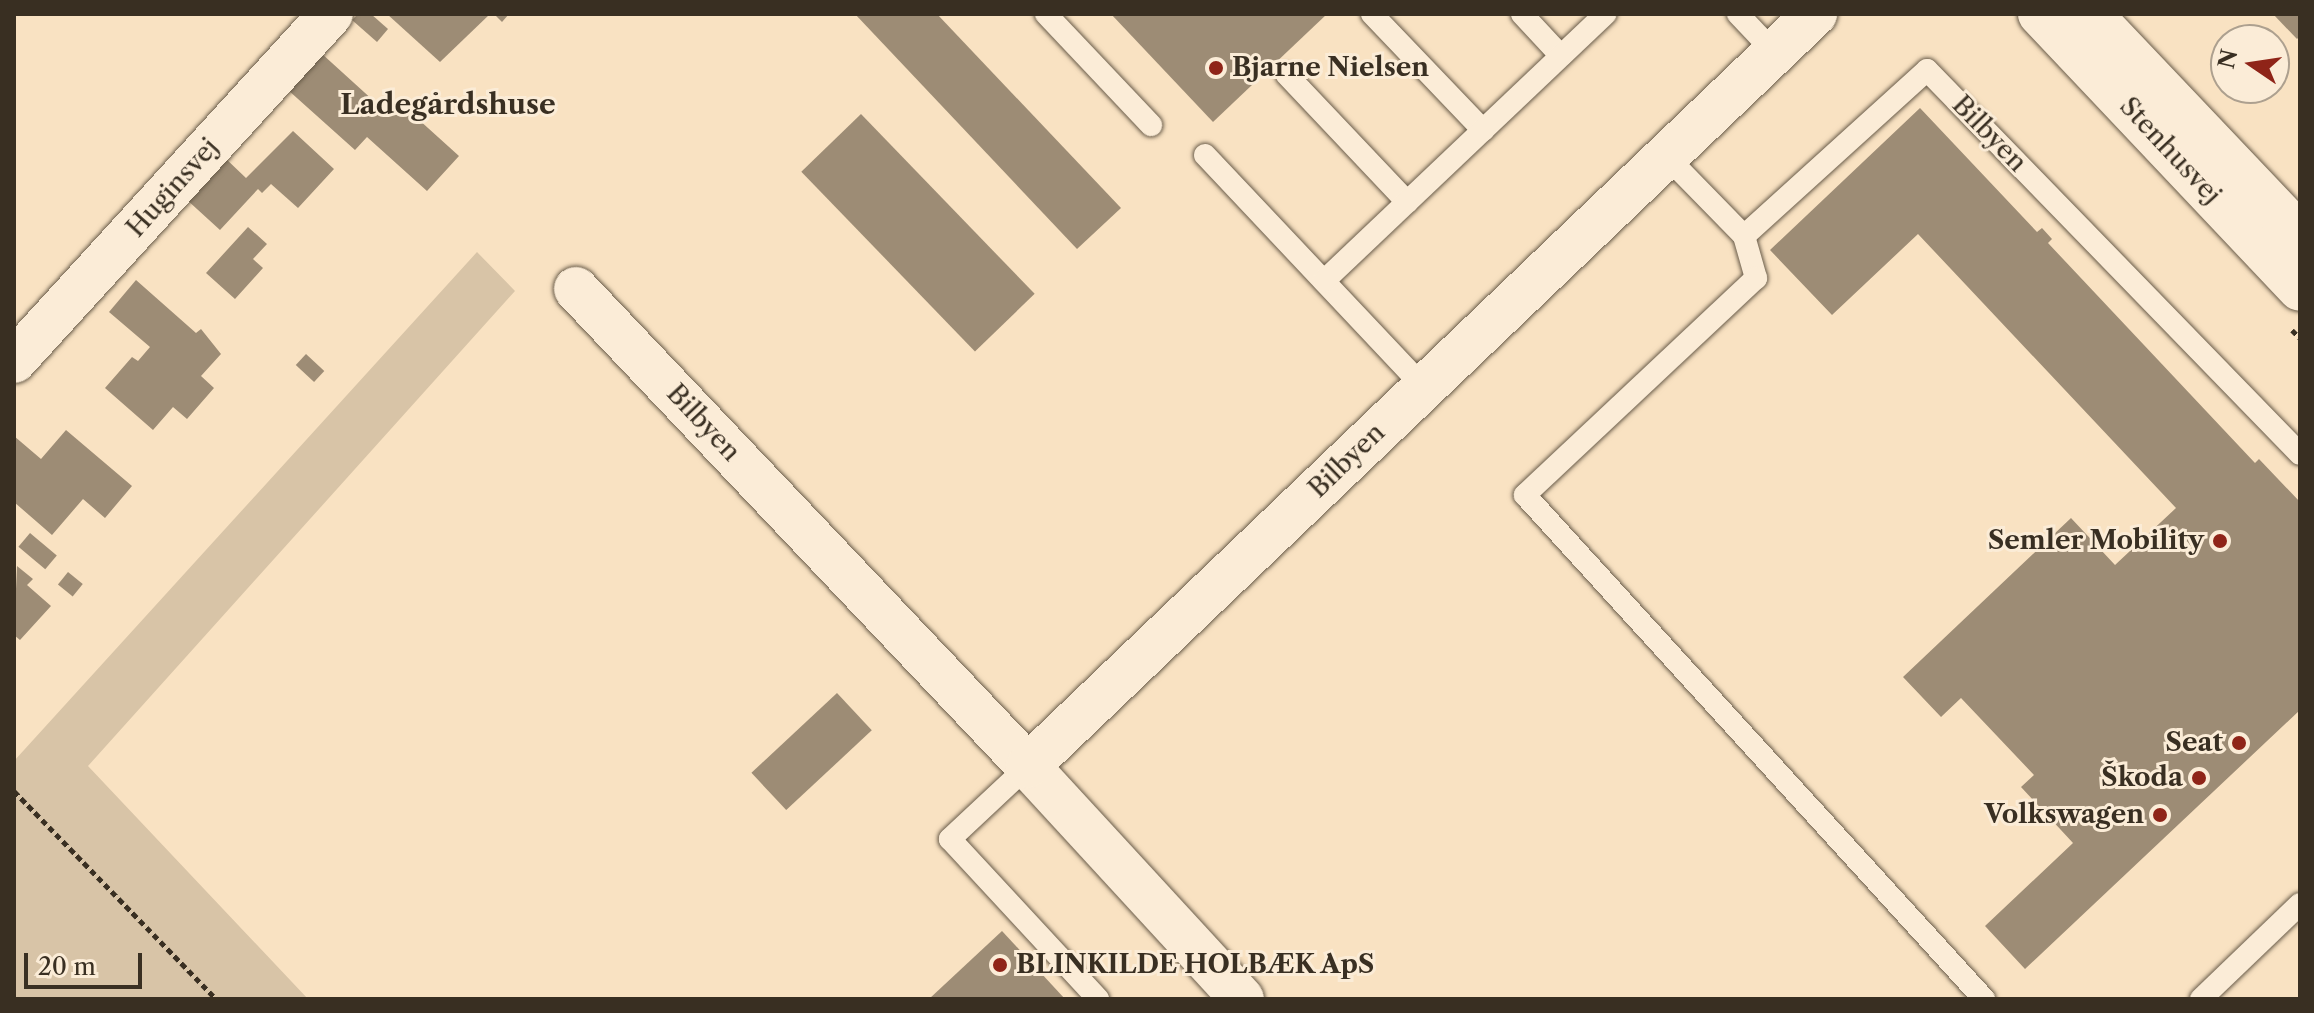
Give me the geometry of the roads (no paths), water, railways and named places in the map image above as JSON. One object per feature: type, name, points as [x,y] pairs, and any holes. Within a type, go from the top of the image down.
[{"type":"street","name":"Huginsvej","points":[[14,361],[331,14]]},
{"type":"street","name":"Bilbyen","points":[[1028,766],[1815,14]]},
{"type":"street","name":"Stenhusvej","points":[[2040,14],[2300,289]]},
{"type":"street","name":"Stenhusvej","points":[[2090,14],[2300,235]]},
{"type":"street","name":"Bilbyen","points":[[576,289],[1028,766],[1242,999]]},
{"type":"lane","points":[[1046,14],[1151,125]]},
{"type":"lane","points":[[1372,14],[1483,130]]},
{"type":"lane","points":[[1522,14],[1561,56]]},
{"type":"lane","points":[[1324,281],[1605,14]]},
{"type":"lane","points":[[1738,14],[1774,52]]},
{"type":"lane","name":"Bilbyen","points":[[1744,236],[1927,70],[2300,454]]},
{"type":"lane","points":[[1287,75],[1407,202]]},
{"type":"lane","points":[[1205,155],[1424,387]]},
{"type":"lane","points":[[1666,156],[1744,236],[1756,278],[1525,495],[1984,999]]},
{"type":"lane","points":[[1028,766],[950,839],[1098,999]]},
{"type":"lane","points":[[2201,999],[2300,904]]},
{"type":"place","name":"Bjarne Nielsen","points":[[1216,68]]},
{"type":"place","name":"Semler Mobility","points":[[2220,541]]},
{"type":"place","name":"Seat","points":[[2239,743]]},
{"type":"place","name":"Škoda","points":[[2199,778]]},
{"type":"place","name":"Volkswagen","points":[[2160,815]]},
{"type":"place","name":"BLINKILDE HOLBÆK ApS","points":[[1000,965]]},
{"type":"district","name":"Ladegårdshuse","points":[[448,104]]}]
